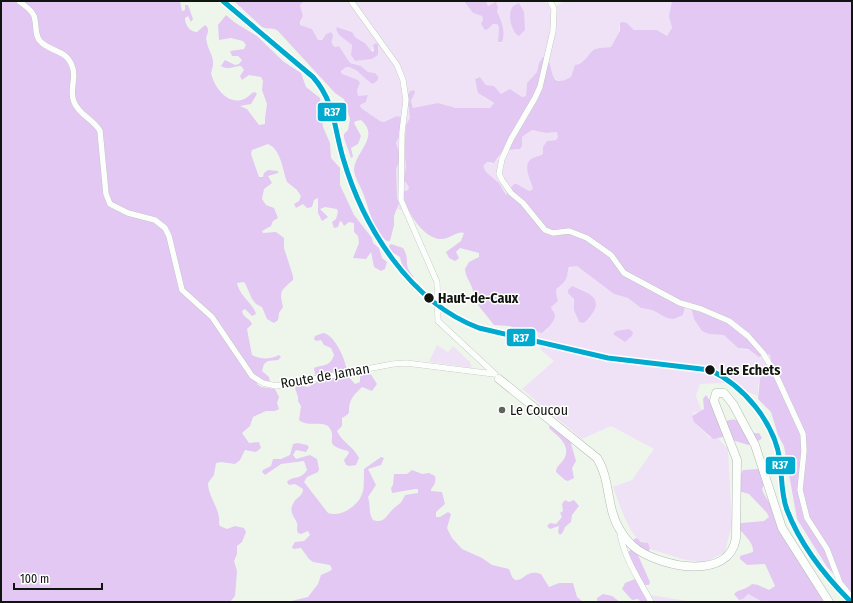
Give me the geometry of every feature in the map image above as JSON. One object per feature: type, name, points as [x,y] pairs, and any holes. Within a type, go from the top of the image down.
[{"type":"street","name":"Route de Jaman","points":[[19,1],[31,11],[34,16],[38,37],[41,42],[61,52],[71,62],[74,79],[72,94],[74,103],[82,113],[96,123],[100,131],[106,194],[110,204],[128,213],[155,220],[165,228],[169,236],[178,281],[182,290],[212,317],[252,376],[263,383],[276,386],[406,363],[497,376]]},
{"type":"street","points":[[351,1],[397,65],[403,80],[406,100],[402,132],[401,196],[403,208],[417,234],[437,282],[438,321],[497,376],[597,458],[602,467],[611,506],[620,531],[621,539],[629,559],[651,602]]},
{"type":"street","points":[[550,1],[554,9],[553,31],[540,87],[511,139],[502,160],[499,174],[502,180],[511,193],[523,203],[545,230],[553,233],[569,230],[587,238],[611,255],[624,273],[680,303],[701,309],[729,321],[748,336],[763,353],[776,375],[803,434],[804,451],[800,490],[807,518],[827,549],[840,583],[852,598]]},
{"type":"street","points":[[620,531],[638,550],[661,560],[688,566],[707,567],[717,564],[728,555],[736,538],[738,468],[733,446],[714,401],[716,393],[724,393],[733,404],[754,445],[764,471],[775,511],[784,532],[829,602]]},
{"type":"shaded area","points":[[1,1],[180,1],[182,11],[185,10],[185,5],[188,5],[193,19],[191,22],[188,16],[185,18],[187,26],[190,29],[197,32],[205,25],[208,28],[206,38],[213,59],[211,73],[215,84],[227,98],[233,100],[244,99],[255,92],[257,94],[251,104],[240,106],[247,109],[259,125],[265,124],[267,104],[262,90],[263,81],[261,77],[249,75],[242,80],[240,76],[244,70],[241,66],[229,68],[221,66],[225,60],[235,65],[239,64],[242,60],[238,56],[232,56],[230,51],[244,49],[246,45],[243,41],[231,38],[219,40],[218,25],[226,15],[234,22],[257,36],[284,62],[301,73],[306,87],[320,98],[323,127],[330,143],[331,158],[340,168],[340,185],[354,215],[372,238],[373,243],[379,248],[382,258],[387,262],[385,269],[381,271],[374,267],[371,252],[366,259],[353,258],[359,243],[358,236],[354,232],[354,223],[349,222],[344,226],[340,221],[338,227],[334,228],[332,222],[336,219],[338,212],[337,209],[325,207],[320,209],[328,217],[322,221],[318,213],[318,198],[314,200],[312,207],[307,208],[303,204],[296,208],[294,204],[299,201],[301,196],[297,190],[287,182],[279,155],[276,150],[268,144],[252,150],[251,154],[259,177],[263,177],[264,173],[268,170],[278,171],[278,173],[268,176],[272,183],[264,189],[262,199],[266,205],[274,208],[278,218],[273,221],[271,226],[262,231],[263,233],[276,232],[284,238],[284,248],[293,280],[282,291],[281,297],[283,307],[279,313],[278,320],[274,323],[267,319],[262,307],[256,304],[252,299],[245,283],[237,283],[241,292],[253,307],[256,314],[252,316],[245,309],[242,311],[252,324],[247,329],[252,355],[262,358],[269,358],[279,355],[281,357],[278,360],[268,361],[264,364],[262,371],[269,377],[270,382],[257,382],[257,384],[261,387],[275,389],[279,397],[277,403],[279,409],[275,411],[266,411],[253,417],[250,426],[242,433],[249,443],[259,442],[261,448],[256,452],[245,450],[240,460],[235,464],[221,462],[216,463],[214,475],[208,483],[209,492],[218,513],[220,526],[227,529],[235,526],[244,528],[246,532],[242,542],[237,546],[237,554],[234,561],[237,571],[235,596],[230,602],[1,602]]},
{"type":"shaded area","points":[[234,1],[304,1],[300,5],[303,16],[300,25],[312,29],[318,40],[322,40],[326,34],[331,32],[333,35],[332,44],[335,47],[339,46],[350,63],[361,66],[368,72],[375,73],[378,76],[378,80],[373,84],[354,69],[346,67],[341,71],[342,74],[358,80],[360,83],[357,90],[358,96],[368,95],[366,102],[360,105],[361,108],[380,121],[384,122],[397,116],[401,117],[399,137],[396,143],[399,152],[399,162],[396,169],[397,197],[399,203],[394,216],[394,225],[390,241],[387,241],[378,232],[356,179],[354,170],[358,157],[368,139],[366,126],[361,120],[354,123],[361,136],[358,144],[351,148],[353,157],[351,158],[344,138],[344,134],[348,130],[350,119],[344,99],[335,93],[278,31],[262,27]]},
{"type":"shaded area","points":[[304,1],[464,1],[473,13],[482,16],[483,19],[481,24],[485,29],[488,29],[493,24],[497,24],[499,27],[498,42],[500,43],[504,37],[504,32],[497,15],[498,5],[496,3],[488,6],[486,1],[540,1],[556,6],[565,1],[672,1],[670,17],[672,29],[670,34],[667,36],[657,30],[634,30],[627,23],[623,22],[619,27],[618,38],[611,47],[595,49],[584,61],[575,65],[571,77],[561,82],[553,77],[548,60],[543,58],[539,63],[537,72],[527,83],[526,96],[522,97],[510,89],[501,94],[494,86],[486,85],[480,77],[478,77],[475,79],[478,93],[494,104],[490,108],[456,108],[438,103],[413,108],[411,101],[415,92],[414,90],[410,91],[407,102],[410,118],[405,130],[404,147],[406,167],[404,180],[409,187],[403,194],[410,212],[397,209],[399,203],[397,197],[396,169],[400,157],[396,143],[399,137],[401,117],[398,116],[384,122],[380,121],[361,108],[360,105],[367,101],[368,95],[358,96],[357,90],[360,83],[342,74],[342,69],[347,67],[355,69],[373,84],[378,80],[378,76],[375,73],[368,72],[361,66],[350,63],[339,46],[335,47],[332,44],[333,35],[331,32],[326,34],[321,40],[318,40],[312,29],[300,25],[303,16],[300,4]],"holes":[[[338,27],[352,32],[356,38],[365,43],[372,52],[373,45],[376,43],[378,44],[378,55],[372,59],[355,61],[351,55],[352,45],[339,35],[336,29]]]},
{"type":"shaded area","points":[[464,1],[486,1],[488,6],[496,2],[498,7],[497,12],[502,23],[502,42],[498,42],[499,27],[497,24],[493,24],[485,30],[481,24],[483,19],[482,16],[473,13]]},
{"type":"shaded area","points":[[672,1],[852,1],[852,593],[827,567],[797,519],[784,446],[778,435],[771,412],[758,399],[760,378],[767,364],[771,360],[770,355],[766,354],[759,357],[748,349],[738,348],[724,335],[709,334],[702,331],[694,319],[690,302],[686,303],[683,315],[674,319],[667,318],[652,310],[641,308],[628,298],[614,294],[577,266],[569,267],[566,279],[556,289],[558,301],[551,307],[555,313],[555,318],[550,326],[543,332],[541,333],[528,328],[517,329],[509,326],[494,325],[478,305],[466,275],[465,269],[469,262],[479,257],[479,253],[460,248],[456,252],[459,258],[457,260],[455,261],[449,258],[446,252],[461,241],[464,233],[462,232],[448,238],[435,238],[422,229],[416,222],[404,199],[403,192],[408,190],[409,187],[404,180],[406,167],[404,147],[406,125],[410,118],[407,96],[410,91],[414,90],[415,92],[411,101],[413,108],[438,103],[456,108],[490,108],[494,103],[478,93],[475,79],[480,77],[486,85],[494,86],[501,94],[510,89],[522,97],[526,96],[527,83],[537,72],[539,63],[543,57],[548,60],[554,78],[559,81],[564,80],[571,77],[575,65],[584,61],[595,49],[611,47],[620,31],[620,23],[627,23],[634,30],[657,30],[667,36],[672,28],[669,16]],"holes":[[[532,130],[546,133],[557,132],[558,137],[556,140],[547,141],[543,147],[543,154],[529,161],[527,168],[533,189],[529,191],[517,184],[514,184],[506,195],[499,183],[486,172],[483,166],[487,162],[494,163],[503,150],[520,149],[522,146],[522,137]]]},
{"type":"shaded area","points":[[519,3],[524,12],[525,30],[519,36],[512,27],[510,14],[513,6]]},
{"type":"shaded area","points":[[337,27],[352,32],[356,38],[365,43],[372,52],[374,51],[373,45],[376,43],[378,44],[378,55],[372,59],[355,61],[351,55],[352,45],[339,35],[336,29]]},
{"type":"shaded area","points":[[532,130],[546,133],[557,132],[558,137],[556,140],[550,140],[543,154],[536,157],[530,181],[533,189],[529,191],[517,184],[506,195],[499,183],[486,172],[482,166],[487,162],[491,164],[499,158],[500,151],[502,150],[510,148],[516,150],[522,146],[522,137]]},
{"type":"shaded area","points":[[391,244],[403,248],[408,269],[414,277],[413,278],[405,269],[400,257],[390,251],[389,246]]},
{"type":"shaded area","points":[[572,266],[577,266],[614,294],[628,298],[641,308],[652,310],[656,313],[674,319],[683,315],[686,303],[690,302],[694,319],[709,334],[724,335],[738,348],[766,354],[772,358],[766,365],[758,385],[758,396],[724,383],[700,384],[696,396],[702,411],[693,413],[694,422],[710,438],[718,438],[728,449],[732,524],[725,552],[704,563],[682,559],[650,549],[645,542],[635,536],[626,520],[613,487],[632,480],[654,449],[611,426],[582,439],[522,389],[554,361],[541,350],[537,332],[546,331],[555,318],[551,307],[557,298],[555,291],[556,287],[564,280],[568,270]],"holes":[[[572,286],[585,291],[592,315],[589,320],[579,322],[575,309]]]},
{"type":"shaded area","points":[[572,286],[588,293],[595,299],[595,308],[591,316],[583,323],[579,322],[574,310],[574,299],[568,293],[568,290]]},
{"type":"shaded area","points":[[629,329],[633,332],[632,336],[625,342],[613,334],[616,331]]},
{"type":"shaded area","points":[[323,333],[332,338],[340,350],[347,370],[347,375],[355,384],[360,382],[360,377],[364,372],[370,373],[377,384],[372,391],[362,387],[355,394],[350,403],[349,413],[342,418],[342,426],[337,431],[357,454],[359,458],[356,465],[346,465],[344,460],[349,453],[348,451],[334,446],[332,443],[332,434],[328,426],[306,423],[299,420],[301,406],[298,401],[295,388],[298,385],[308,387],[317,382],[318,376],[315,374],[314,368],[331,362],[334,355],[331,348],[324,345],[321,340],[316,341],[314,339],[315,336]]},
{"type":"shaded area","points":[[437,345],[448,352],[453,346],[470,362],[472,368],[429,362]]},
{"type":"shaded area","points":[[706,395],[725,422],[735,420],[749,431],[759,433],[762,438],[748,445],[723,437],[713,439],[694,422],[692,416],[704,409],[703,399]]},
{"type":"shaded area","points":[[550,425],[570,440],[576,461],[572,468],[574,478],[568,481],[556,472],[564,459],[566,449],[562,441],[549,428]]},
{"type":"shaded area","points":[[298,443],[309,447],[306,452],[296,450],[293,455],[296,459],[310,455],[317,459],[319,469],[318,472],[307,477],[304,482],[328,513],[339,514],[344,512],[358,501],[363,491],[364,469],[381,457],[384,458],[381,465],[368,469],[376,485],[368,497],[373,520],[380,521],[384,519],[401,502],[405,495],[418,493],[418,489],[415,489],[392,493],[391,488],[393,485],[394,474],[407,474],[412,470],[422,474],[429,473],[435,476],[435,484],[431,491],[442,492],[445,504],[436,512],[436,517],[440,517],[448,512],[451,514],[447,528],[452,538],[462,549],[482,558],[492,565],[509,569],[515,580],[521,579],[528,574],[536,573],[541,574],[549,587],[559,583],[573,583],[577,597],[583,602],[287,602],[308,597],[318,584],[321,575],[332,569],[330,565],[313,562],[301,548],[293,549],[292,547],[295,542],[304,541],[310,535],[308,531],[301,534],[298,533],[297,523],[292,511],[292,505],[301,495],[303,489],[295,484],[289,485],[287,482],[302,476],[307,470],[304,461],[281,464],[265,475],[262,472],[271,466],[273,459],[281,459],[290,455],[293,444]]},
{"type":"shaded area","points":[[759,469],[764,485],[762,489],[772,507],[776,524],[824,602],[763,602],[748,594],[743,599],[739,600],[734,594],[752,584],[769,590],[775,586],[765,564],[747,565],[740,559],[740,556],[753,552],[753,548],[739,528],[739,525],[741,523],[764,521],[769,517],[749,494],[742,492],[733,493],[732,491],[740,482],[743,470]]},
{"type":"shaded area","points":[[565,500],[569,502],[574,500],[579,506],[572,515],[571,522],[565,527],[560,535],[558,532],[559,526],[550,529],[547,526],[550,523],[556,524],[562,517],[560,513],[563,511],[562,504]]},
{"type":"shaded area","points":[[637,538],[641,542],[648,543],[650,549],[648,552],[637,553],[650,582],[649,585],[643,585],[640,588],[648,602],[641,602],[638,599],[632,600],[622,589],[625,583],[635,579],[628,552],[632,549],[634,539]]},
{"type":"shaded area","points":[[603,594],[612,596],[620,602],[597,602],[597,598]]},
{"type":"shaded area","points":[[747,594],[763,602],[740,602],[739,600],[743,599]]},
{"type":"shaded area","points":[[651,595],[693,602],[655,602]]},
{"type":"transit line","name":"R37","points":[[223,1],[313,77],[320,86],[330,106],[343,158],[363,210],[393,259],[411,281],[431,300],[454,316],[479,328],[608,358],[710,370],[723,377],[746,396],[756,407],[772,433],[780,461],[784,498],[792,523],[814,559],[851,602]]},
{"type":"place","name":"Haut-de-Caux","points":[[429,298]]},
{"type":"place","name":"Les Echets","points":[[710,370]]},
{"type":"place","name":"Le Coucou","points":[[502,410]]}]
